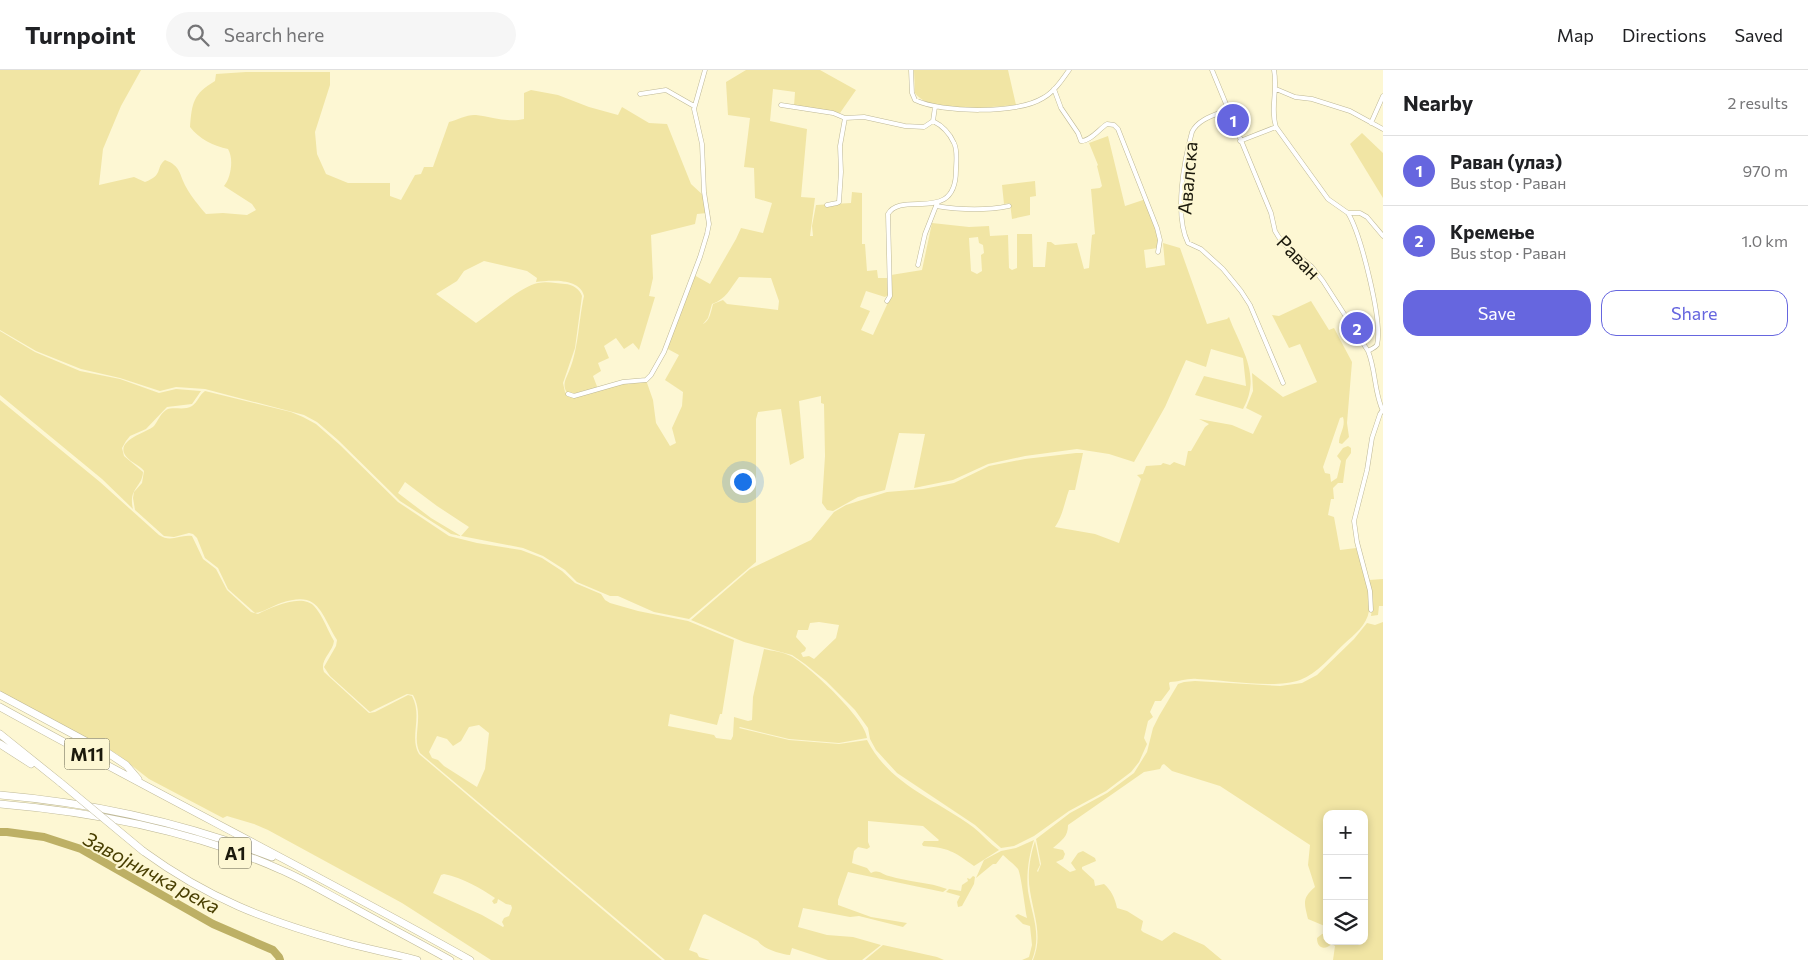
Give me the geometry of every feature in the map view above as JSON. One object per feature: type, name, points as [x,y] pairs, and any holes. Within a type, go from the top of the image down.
[{"type":"highway","points":[[0,695],[108,753],[126,765],[142,783],[297,867]]},
{"type":"highway","name":"M11","points":[[0,707],[142,783]]},
{"type":"highway","name":"M11","points":[[0,734],[50,774]]},
{"type":"highway","points":[[0,744],[50,774],[143,851],[183,879],[236,907],[304,931],[417,960]]},
{"type":"highway","name":"A1","points":[[0,795],[76,804],[148,819],[219,838],[297,867],[366,902],[470,960]]},
{"type":"highway","name":"A1","points":[[0,804],[117,820],[190,838],[245,856],[301,880],[450,960]]},
{"type":"street","points":[[568,394],[574,396],[623,382],[646,380],[651,375],[664,352],[706,241],[709,224],[704,192],[702,144],[694,106],[705,70]]},
{"type":"street","points":[[911,70],[913,98],[919,102],[935,107],[985,110],[1017,107],[1043,98],[1054,89],[1069,70]]},
{"type":"street","name":"Раван","points":[[1212,70],[1271,213],[1275,231],[1283,243],[1301,257],[1324,281],[1368,351],[1372,361],[1383,411],[1380,414],[1372,438],[1367,470],[1354,521],[1357,542],[1370,590],[1371,610]]},
{"type":"street","points":[[1274,70],[1276,90],[1272,115],[1276,127],[1328,199],[1348,213],[1360,236],[1380,308],[1379,340],[1377,346],[1368,351]]},
{"type":"street","points":[[1054,89],[1061,108],[1078,133],[1081,141],[1085,141],[1106,124],[1114,125],[1118,129],[1157,228],[1160,240],[1158,252]]},
{"type":"street","points":[[640,94],[666,90],[694,106]]},
{"type":"street","points":[[1276,90],[1295,97],[1328,103],[1350,111],[1383,129]]},
{"type":"street","points":[[1371,123],[1383,96]]},
{"type":"street","points":[[781,105],[833,113],[846,118],[864,117],[905,126],[924,127],[934,122]]},
{"type":"street","points":[[934,122],[935,107]]},
{"type":"street","points":[[1378,108],[1383,110]]},
{"type":"street","name":"Авалска","points":[[1227,110],[1200,122],[1192,132],[1183,181],[1182,218],[1185,238],[1188,243],[1201,249],[1223,269],[1242,290],[1283,383]]},
{"type":"street","points":[[827,205],[839,202],[840,146],[846,118]]},
{"type":"street","points":[[918,266],[925,234],[937,204],[949,195],[954,187],[956,174],[954,144],[946,131],[934,122]]},
{"type":"street","points":[[1240,141],[1276,127]]},
{"type":"street","points":[[887,301],[890,296],[888,214],[890,211],[896,207],[937,204],[957,210],[977,210],[1009,206]]},
{"type":"street","points":[[1348,213],[1360,213],[1367,217],[1383,236]]},
{"type":"shaded area","points":[[0,70],[141,70],[121,106],[103,149],[99,185],[134,177],[145,182],[155,177],[165,160],[177,168],[188,190],[206,214],[247,215],[256,210],[252,204],[224,186],[231,168],[231,158],[228,149],[207,141],[190,127],[195,100],[202,90],[215,81],[216,74],[330,72],[330,85],[315,132],[317,154],[326,174],[348,183],[390,183],[390,196],[401,200],[415,175],[421,174],[424,167],[433,167],[449,122],[473,115],[506,120],[524,119],[524,93],[531,90],[558,95],[589,107],[618,115],[622,107],[649,123],[667,124],[691,184],[704,196],[707,213],[697,214],[695,224],[651,235],[653,278],[649,296],[655,297],[639,350],[633,343],[624,349],[616,338],[604,346],[609,358],[598,363],[601,371],[593,376],[598,389],[576,395],[623,383],[646,380],[653,400],[656,423],[670,446],[676,443],[672,428],[682,406],[683,392],[665,380],[679,355],[666,348],[694,275],[710,284],[741,228],[763,233],[772,203],[755,198],[754,168],[744,167],[750,118],[728,115],[726,82],[746,70],[820,70],[856,90],[840,113],[794,106],[795,92],[773,89],[770,121],[807,129],[801,197],[815,198],[810,236],[813,236],[812,226],[816,205],[851,203],[852,192],[862,193],[862,244],[865,244],[867,271],[877,270],[878,278],[887,278],[888,295],[885,297],[866,291],[860,307],[870,311],[861,330],[873,335],[891,296],[891,275],[922,270],[932,223],[969,227],[989,226],[990,236],[1008,235],[1009,268],[1012,270],[1017,268],[1017,234],[1032,234],[1033,267],[1045,267],[1047,242],[1051,242],[1055,245],[1077,243],[1084,269],[1089,268],[1092,235],[1095,234],[1091,189],[1102,186],[1098,165],[1089,143],[1108,136],[1125,206],[1146,199],[1158,236],[1158,248],[1144,250],[1146,268],[1165,265],[1163,243],[1180,248],[1207,324],[1229,317],[1248,362],[1251,385],[1243,409],[1195,395],[1204,376],[1246,386],[1243,358],[1211,349],[1206,367],[1186,360],[1165,407],[1134,462],[1109,454],[1077,449],[1025,456],[988,464],[953,480],[914,488],[925,434],[899,433],[885,490],[858,497],[833,511],[827,510],[822,503],[825,456],[824,404],[821,403],[821,396],[799,401],[804,458],[790,465],[781,409],[758,412],[756,419],[756,562],[689,619],[654,612],[618,596],[610,596],[577,582],[565,570],[543,556],[523,548],[461,536],[451,534],[400,501],[338,440],[317,422],[304,415],[205,389],[176,387],[160,391],[120,378],[81,369],[36,351],[0,330]],"holes":[[[978,237],[979,243],[983,245],[984,253],[981,255],[982,271],[977,274],[971,271],[969,238]],[[484,261],[527,271],[537,278],[536,282],[549,281],[564,282],[577,286],[584,296],[574,357],[565,383],[566,392],[574,396],[570,397],[565,392],[563,383],[575,348],[582,296],[575,287],[568,284],[548,282],[531,285],[515,294],[476,323],[436,294],[457,281],[464,271]],[[739,277],[771,278],[779,301],[778,310],[727,304],[723,300],[713,304],[709,318],[703,324],[708,318],[712,304],[724,296]],[[405,482],[469,527],[461,536],[431,518],[398,493]]]},
{"type":"shaded area","points":[[914,70],[1008,70],[1016,105],[962,108],[934,104],[923,100],[915,93]]},
{"type":"shaded area","points":[[1362,133],[1383,153],[1383,198],[1350,144]]},
{"type":"shaded area","points":[[1035,181],[1036,196],[1030,197],[1030,215],[1012,219],[1010,203],[1004,204],[1002,185]]},
{"type":"shaded area","points":[[1311,301],[1329,330],[1334,328],[1352,362],[1347,423],[1349,437],[1342,444],[1339,443],[1344,424],[1343,417],[1340,418],[1323,467],[1325,473],[1330,474],[1331,482],[1337,478],[1341,461],[1337,456],[1343,448],[1348,446],[1351,448],[1351,453],[1346,460],[1343,483],[1338,483],[1333,488],[1334,499],[1331,499],[1328,515],[1334,517],[1340,550],[1356,548],[1370,595],[1366,621],[1324,664],[1300,680],[1277,684],[1193,679],[1170,682],[1170,689],[1161,701],[1155,701],[1150,712],[1153,717],[1148,721],[1144,738],[1147,744],[1139,762],[1131,772],[1106,791],[1069,811],[1034,836],[1014,846],[1001,848],[975,825],[897,773],[876,750],[870,739],[868,728],[855,710],[826,681],[805,664],[792,655],[744,642],[691,620],[750,569],[811,540],[834,512],[846,505],[887,492],[923,489],[954,483],[989,466],[1025,459],[1083,453],[1075,490],[1069,490],[1062,514],[1055,527],[1095,534],[1119,543],[1141,479],[1137,475],[1143,474],[1146,466],[1161,465],[1163,463],[1170,465],[1174,462],[1185,466],[1188,451],[1191,451],[1205,427],[1209,424],[1199,419],[1232,425],[1253,434],[1262,416],[1246,408],[1253,391],[1252,373],[1283,397],[1317,382],[1300,344],[1289,348],[1272,315],[1279,316]],"holes":[[[819,622],[839,625],[836,638],[814,659],[809,656],[803,657],[801,653],[806,648],[796,637],[798,630],[808,630],[810,623]]]},
{"type":"shaded area","points":[[0,331],[35,352],[80,371],[120,379],[159,393],[176,389],[201,391],[192,404],[167,407],[146,429],[130,436],[126,441],[122,448],[124,456],[143,472],[132,497],[133,509],[102,479],[0,395]]},
{"type":"shaded area","points":[[205,391],[291,412],[316,424],[398,502],[449,536],[477,543],[521,550],[542,558],[562,571],[575,583],[601,594],[610,603],[688,621],[734,640],[722,714],[720,714],[717,725],[670,714],[668,726],[731,740],[734,717],[748,721],[752,720],[753,697],[764,649],[791,656],[810,670],[835,693],[857,718],[867,738],[839,743],[789,739],[739,728],[789,740],[839,744],[867,740],[876,755],[900,779],[973,827],[999,850],[974,866],[950,851],[923,846],[924,841],[939,840],[923,826],[868,821],[868,842],[870,847],[867,849],[858,847],[854,851],[852,863],[867,868],[871,873],[878,872],[896,878],[947,889],[943,892],[848,872],[838,905],[871,917],[907,923],[903,927],[859,916],[850,917],[803,908],[798,927],[827,935],[853,937],[881,945],[862,960],[828,960],[792,948],[790,955],[777,952],[768,949],[758,941],[705,914],[689,950],[697,953],[699,957],[710,960],[665,960],[420,753],[417,740],[418,711],[413,695],[407,694],[370,712],[330,676],[324,667],[336,646],[337,640],[317,606],[303,599],[294,600],[255,613],[228,589],[218,568],[205,558],[197,538],[193,534],[189,533],[174,537],[164,536],[135,510],[134,492],[142,483],[144,471],[126,456],[124,453],[125,444],[154,426],[166,410],[192,406]],"holes":[[[479,725],[489,733],[485,769],[477,787],[444,766],[438,760],[432,758],[429,752],[437,736],[447,739],[453,746],[461,741],[469,727]]]},
{"type":"shaded area","points":[[0,400],[100,482],[159,535],[168,538],[192,536],[203,559],[216,569],[227,590],[251,612],[258,614],[278,605],[294,601],[308,602],[314,606],[334,641],[323,664],[324,672],[369,713],[375,712],[408,695],[412,696],[416,712],[415,741],[419,754],[662,960],[491,960],[402,903],[268,830],[227,816],[223,818],[149,779],[117,754],[0,693]],"holes":[[[444,874],[471,884],[495,898],[492,901],[494,904],[497,903],[498,899],[511,905],[512,908],[509,916],[504,918],[502,922],[504,926],[433,893],[441,875]]]},
{"type":"shaded area","points":[[1383,579],[1383,606],[1379,606],[1378,615],[1371,616],[1373,602],[1369,580]]},
{"type":"shaded area","points":[[1383,622],[1383,960],[1333,960],[1335,946],[1334,945],[1368,945],[1368,810],[1323,810],[1323,925],[1308,919],[1306,909],[1306,898],[1315,887],[1308,865],[1310,845],[1220,786],[1172,771],[1164,764],[1160,769],[1144,772],[1068,825],[1066,835],[1053,848],[1063,850],[1065,854],[1063,859],[1056,862],[1070,872],[1076,870],[1071,863],[1078,853],[1083,851],[1095,858],[1096,861],[1082,867],[1082,869],[1094,880],[1095,886],[1104,884],[1106,886],[1112,894],[1117,908],[1127,911],[1143,921],[1141,930],[1143,932],[1162,941],[1174,932],[1204,945],[1222,960],[1033,960],[1038,934],[1029,885],[1029,872],[1035,841],[1040,865],[1038,872],[1041,864],[1036,839],[1070,813],[1107,793],[1134,773],[1147,752],[1153,728],[1178,684],[1195,681],[1280,686],[1302,683],[1317,675],[1354,639],[1367,623],[1375,625]]},
{"type":"shaded area","points":[[1034,840],[1028,865],[1027,885],[1035,925],[1036,942],[1032,960],[1022,960],[1029,957],[1032,945],[1030,926],[1023,924],[1015,916],[1018,914],[1027,918],[1018,869],[1003,855],[996,864],[993,864],[976,878],[984,860],[1001,851],[1016,848]]},
{"type":"shaded area","points":[[973,876],[975,877],[974,884],[962,906],[958,907],[957,902],[960,896],[946,892],[949,889],[961,891],[962,885],[968,881],[967,878],[970,879]]},
{"type":"shaded area","points":[[1322,934],[1323,945],[1330,945],[1324,948],[1317,942],[1317,938]]},
{"type":"shaded area","points":[[883,945],[937,957],[944,960],[865,960]]},
{"type":"waterway","name":"Завојничка река","points":[[0,832],[44,837],[81,849],[213,924],[273,950],[280,960]]},
{"type":"place","name":"Раван (улаз)","points":[[1233,120]]},
{"type":"place","name":"Кремење","points":[[1357,328]]}]
